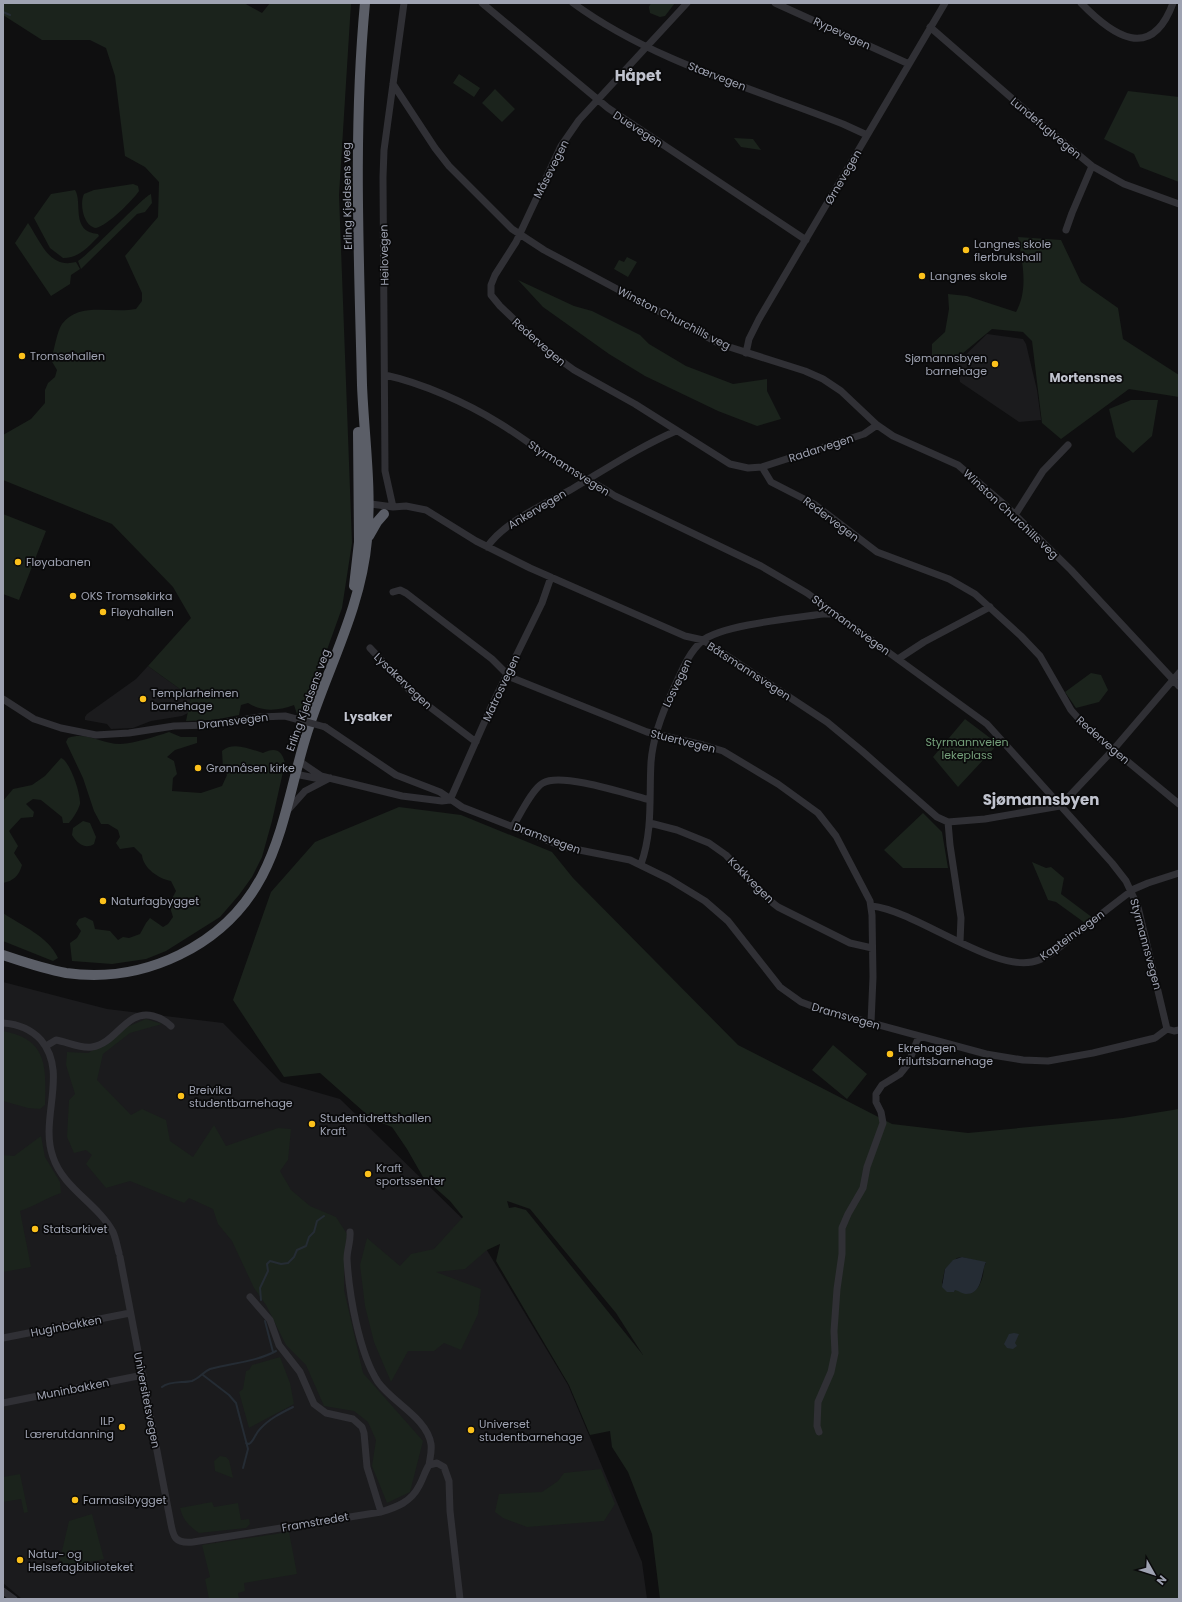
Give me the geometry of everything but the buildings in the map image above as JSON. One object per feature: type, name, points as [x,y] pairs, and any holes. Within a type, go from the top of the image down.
[{"type":"highway","name":"Erling Kjeldsens veg","points":[[3,955],[45,969],[69,973],[92,974],[135,971],[171,960],[204,942],[222,927],[251,894],[262,877],[271,856],[285,813],[307,732],[340,648],[362,581],[368,538],[365,509],[358,141],[365,3]]},
{"type":"highway","name":"Erling Kjeldsens veg","points":[[351,613],[365,509]]},
{"type":"highway","points":[[368,538],[376,522],[384,514]]},
{"type":"street","name":"Heilovegen","points":[[393,507],[384,471],[383,163],[404,3]]},
{"type":"street","name":"Duevegen","points":[[482,3],[598,100],[629,123],[806,240]]},
{"type":"street","name":"Stærvegen","points":[[573,3],[597,20],[665,56],[830,119],[867,135]]},
{"type":"street","name":"Måsevegen","points":[[519,234],[561,146],[579,120],[687,3]]},
{"type":"street","name":"Rypevegen","points":[[775,3],[909,64]]},
{"type":"street","name":"Ørnevegen","points":[[746,353],[752,331],[945,3]]},
{"type":"street","points":[[1083,4],[1101,23],[1126,36],[1137,39],[1148,36],[1158,29],[1173,3]]},
{"type":"street","name":"Lundefuglvegen","points":[[930,27],[1005,93],[1092,166],[1124,184],[1179,204]]},
{"type":"street","name":"Winston Churchills veg","points":[[393,84],[442,157],[519,234],[544,250],[706,336],[746,353],[797,368],[823,379],[849,398],[877,425],[902,441],[958,465],[1016,515],[1088,587],[1179,686]]},
{"type":"street","points":[[1066,230],[1092,166]]},
{"type":"street","name":"Redervegen","points":[[519,234],[492,280],[490,290],[494,299],[560,361],[635,404],[730,464],[748,468],[762,467],[771,482],[814,504],[873,549],[958,584],[990,607],[1040,656],[1078,718],[1113,750],[1179,804]]},
{"type":"street","name":"Styrmannsvegen","points":[[384,375],[432,391],[482,414],[577,475],[596,483],[621,499],[781,576],[807,593],[987,724],[1112,863],[1126,881],[1143,925],[1167,1029]]},
{"type":"street","name":"Radarvegen","points":[[762,467],[864,434],[877,425]]},
{"type":"street","name":"Ankervegen","points":[[487,547],[506,527],[588,480],[620,459],[676,431]]},
{"type":"street","points":[[1016,515],[1043,471],[1068,445]]},
{"type":"street","name":"Båtsmannsvegen","points":[[365,509],[406,506],[426,510],[487,547],[551,577],[679,633],[703,640],[827,722],[862,750],[937,817],[948,822]]},
{"type":"street","points":[[365,509],[376,515],[384,514],[393,507]]},
{"type":"street","name":"Matrosvegen","points":[[450,800],[507,674],[542,603],[551,577]]},
{"type":"street","name":"Stuertvegen","points":[[393,592],[400,590],[406,593],[492,659],[510,677],[527,685],[656,734],[723,751],[756,770],[810,807],[823,818],[836,836],[868,894],[872,906],[873,1006],[871,1023]]},
{"type":"street","points":[[898,659],[924,642],[990,607]]},
{"type":"street","name":"Losvegen","points":[[641,864],[648,842],[650,823],[651,761],[656,734],[662,715],[685,664],[703,640],[715,633],[733,628],[822,614],[835,614]]},
{"type":"street","name":"Lysakervegen","points":[[370,648],[414,695],[476,742]]},
{"type":"street","points":[[960,942],[961,918],[948,822],[985,820],[1060,806],[1113,750],[1179,673]]},
{"type":"street","name":"Dramsvegen","points":[[3,699],[34,718],[61,728],[96,735],[129,733],[174,726],[210,725],[263,717],[285,716],[325,727],[396,775],[428,787],[462,807],[564,847],[623,858],[641,864],[696,895],[713,907],[735,928],[772,980],[793,997],[820,1009],[1003,1058],[1048,1061],[1151,1040],[1162,1035],[1167,1029]]},
{"type":"street","name":"Dramsvegen","points":[[299,761],[321,776],[402,796],[435,800],[450,800]]},
{"type":"street","name":"Dramsvegen","points":[[295,774],[315,778],[321,776]]},
{"type":"street","points":[[285,813],[305,791],[330,778]]},
{"type":"street","points":[[513,826],[538,786],[549,780],[577,780],[650,800]]},
{"type":"street","name":"Kokkvegen","points":[[650,823],[682,832],[709,843],[730,858],[764,896],[778,907],[850,943],[872,948]]},
{"type":"street","name":"Kapteinvegen","points":[[872,906],[895,912],[998,959],[1020,964],[1029,963],[1049,954],[1131,891],[1148,883],[1179,873]]},
{"type":"street","points":[[46,1046],[56,1040],[92,1047],[105,1041],[131,1020],[141,1015],[160,1018],[171,1026]]},
{"type":"street","name":"Universitetsvegen","points":[[3,1023],[27,1029],[37,1036],[46,1046],[54,1065],[49,1127],[52,1157],[64,1177],[107,1223],[114,1233],[171,1525],[174,1535],[179,1541]]},
{"type":"street","points":[[1167,1029],[1174,1031],[1179,1030]]},
{"type":"street","points":[[819,1432],[817,1426],[818,1402],[831,1372],[835,1353],[834,1331],[837,1289],[842,1258],[842,1228],[863,1188],[867,1167],[883,1123],[881,1112],[876,1102],[876,1094],[882,1085],[900,1074],[908,1064],[919,1036]]},
{"type":"street","name":"Framstredet","points":[[179,1541],[193,1542],[380,1512],[396,1508],[411,1497],[429,1465],[431,1445],[425,1429],[384,1389],[368,1363],[359,1331],[349,1276],[347,1253],[350,1232]]},
{"type":"street","points":[[250,1297],[270,1320],[279,1344],[300,1372],[314,1404],[326,1413],[353,1419],[362,1427],[367,1468],[380,1512]]},
{"type":"street","name":"Huginbakken","points":[[3,1338],[130,1313]]},
{"type":"street","name":"Muninbakken","points":[[3,1403],[142,1376]]},
{"type":"street","points":[[429,1465],[432,1463],[439,1464],[444,1467],[448,1475],[450,1511],[460,1599]]},
{"type":"street","points":[[3,1591],[14,1599]]},
{"type":"shaded area","points":[[987,334],[1023,339],[1026,344],[1037,390],[1041,420],[1019,422],[960,382],[957,363]]},
{"type":"shaded area","points":[[148,666],[191,697],[188,713],[182,716],[151,721],[133,728],[111,729],[107,724],[85,720],[87,714],[136,679]]},
{"type":"shaded area","points":[[3,982],[107,1009],[223,1023],[281,1082],[340,1099],[476,1232],[568,1385],[642,1562],[647,1599],[22,1599],[3,1583]]},
{"type":"shaded area","points":[[962,1257],[986,1262],[978,1287],[972,1293],[965,1294],[955,1290],[954,1292],[947,1292],[942,1287],[945,1269],[953,1260]]},
{"type":"shaded area","points":[[1009,1334],[1019,1334],[1015,1343],[1017,1346],[1013,1349],[1007,1348],[1004,1344]]},
{"type":"green space","points":[[3,3],[244,3],[262,13],[270,3],[351,3],[339,195],[352,543],[342,608],[304,714],[297,714],[294,705],[270,710],[259,708],[248,703],[241,705],[239,715],[214,720],[186,721],[191,697],[148,666],[191,618],[173,587],[112,524],[3,480],[3,435],[31,419],[45,403],[45,390],[48,383],[55,377],[57,370],[51,360],[57,336],[62,324],[69,317],[87,310],[136,309],[142,301],[142,293],[125,256],[158,217],[159,182],[145,167],[125,156],[115,76],[106,48],[90,40],[42,40],[3,15]]},
{"type":"green space","points":[[651,3],[675,3],[665,16],[660,17],[650,13],[649,7]]},
{"type":"green space","points":[[459,74],[480,88],[474,97],[453,83]]},
{"type":"green space","points":[[495,89],[515,109],[502,122],[482,103]]},
{"type":"green space","points":[[1128,91],[1179,97],[1179,182],[1140,167],[1134,154],[1104,139]]},
{"type":"green space","points":[[734,138],[753,139],[761,150],[741,147]]},
{"type":"green space","points":[[133,184],[138,186],[139,191],[119,212],[107,222],[96,228],[88,224],[82,209],[84,194],[94,190]]},
{"type":"green space","points":[[75,190],[77,195],[79,216],[84,228],[89,232],[98,234],[99,236],[79,254],[69,258],[63,258],[50,248],[34,218],[51,194]]},
{"type":"green space","points":[[151,194],[152,203],[145,212],[137,214],[81,269],[78,261]]},
{"type":"green space","points":[[28,223],[42,246],[52,258],[59,262],[76,262],[80,269],[71,275],[70,284],[51,296],[15,243]]},
{"type":"green space","points":[[1018,237],[1061,240],[1081,282],[1118,308],[1123,339],[1179,375],[1179,397],[1129,389],[1061,439],[1042,423],[1032,341],[1023,332],[992,329],[951,363],[932,363],[932,344],[945,332],[949,309],[948,294],[967,296],[1016,312],[1020,303],[1023,284],[1023,265]]},
{"type":"green space","points":[[627,257],[637,262],[628,277],[614,269],[619,260],[624,262]]},
{"type":"green space","points":[[518,280],[574,306],[592,311],[640,335],[649,344],[686,366],[733,384],[767,379],[767,391],[781,419],[757,426],[718,411],[645,376],[609,354],[543,307]]},
{"type":"green space","points":[[1131,400],[1158,400],[1152,436],[1133,453],[1116,437],[1109,409]]},
{"type":"green space","name":"Fløyabanen","points":[[3,514],[46,531],[19,600],[3,594]]},
{"type":"green space","points":[[1091,673],[1101,675],[1108,690],[1099,702],[1076,708],[1065,692]]},
{"type":"green space","name":"Styrmannveien lekeplass","points":[[965,719],[998,744],[958,787],[933,757]]},
{"type":"green space","points":[[169,732],[181,737],[197,737],[197,743],[175,750],[167,757],[174,761],[177,774],[173,778],[172,791],[201,793],[222,786],[227,775],[223,769],[222,751],[226,748],[236,746],[263,753],[274,750],[282,755],[285,763],[262,857],[252,877],[220,917],[166,951],[146,959],[112,964],[72,961],[70,943],[77,938],[81,931],[76,924],[79,919],[85,917],[93,921],[95,929],[110,931],[118,940],[123,937],[129,938],[140,934],[150,918],[163,927],[168,924],[173,917],[169,904],[176,891],[171,881],[162,878],[148,868],[142,855],[134,847],[120,849],[116,843],[120,837],[118,830],[108,824],[101,824],[94,811],[83,778],[66,742],[68,738],[81,736],[120,744],[139,741]]},
{"type":"green space","points":[[61,758],[68,765],[77,786],[80,799],[78,809],[69,823],[63,823],[62,817],[41,800],[33,799],[26,804],[34,812],[33,817],[21,818],[9,831],[18,846],[14,853],[22,865],[15,877],[10,881],[3,883],[3,801],[13,789],[32,785],[45,776]]},
{"type":"green space","points":[[399,807],[461,815],[552,852],[573,878],[738,1045],[892,1124],[968,1133],[1123,1118],[1179,1109],[1179,1599],[660,1599],[652,1534],[628,1472],[612,1447],[610,1431],[590,1435],[569,1385],[496,1261],[500,1244],[487,1250],[465,1269],[436,1272],[481,1289],[478,1314],[461,1350],[444,1343],[434,1351],[408,1351],[391,1382],[374,1342],[365,1306],[360,1265],[367,1238],[400,1266],[411,1254],[434,1249],[463,1217],[450,1201],[423,1177],[392,1127],[372,1119],[320,1073],[284,1077],[233,1000],[271,892],[315,842]],"holes":[[[507,1201],[530,1209],[616,1313],[643,1355],[526,1210],[515,1207],[509,1208]],[[962,1257],[986,1263],[981,1282],[976,1289],[970,1292],[955,1289],[954,1292],[949,1291],[942,1283],[945,1269],[957,1258]]]},
{"type":"green space","points":[[923,813],[942,832],[948,868],[903,868],[884,850]]},
{"type":"green space","points":[[83,821],[90,823],[96,837],[94,844],[91,846],[82,845],[76,841],[72,835],[73,828]]},
{"type":"green space","points":[[1032,862],[1046,868],[1051,867],[1064,878],[1061,894],[1093,918],[1085,923],[1056,902],[1048,900]]},
{"type":"green space","points":[[3,913],[34,932],[54,950],[58,958],[53,961],[3,941]]},
{"type":"green space","points":[[146,1019],[162,1024],[130,1033],[103,1054],[97,1080],[131,1115],[142,1109],[166,1120],[170,1141],[193,1157],[214,1125],[226,1146],[278,1128],[291,1129],[288,1160],[280,1171],[291,1190],[310,1206],[336,1217],[347,1234],[344,1258],[344,1290],[363,1373],[423,1441],[410,1492],[387,1503],[372,1466],[376,1440],[368,1422],[354,1411],[324,1406],[306,1365],[286,1345],[266,1305],[254,1288],[232,1241],[218,1224],[213,1209],[189,1198],[184,1203],[130,1181],[106,1188],[86,1164],[92,1155],[86,1150],[74,1153],[67,1137],[69,1100],[75,1094],[66,1065],[67,1052],[88,1053],[108,1042],[127,1027]]},
{"type":"green space","points":[[3,1031],[18,1035],[29,1041],[36,1048],[41,1057],[45,1079],[45,1105],[40,1109],[28,1108],[3,1101]]},
{"type":"green space","points":[[833,1045],[867,1074],[847,1099],[812,1070]]},
{"type":"green space","points":[[41,1136],[45,1157],[60,1182],[61,1193],[20,1211],[31,1267],[3,1272],[3,1155],[14,1156]]},
{"type":"green space","points":[[280,1357],[290,1383],[294,1404],[249,1428],[239,1392],[243,1389],[246,1371],[249,1370],[252,1365]]},
{"type":"green space","points":[[220,1456],[226,1457],[229,1460],[233,1478],[215,1471],[214,1461]]},
{"type":"green space","points":[[601,1469],[615,1504],[604,1521],[527,1527],[503,1518],[495,1512],[499,1494],[542,1492],[558,1481],[564,1473]]},
{"type":"green space","points":[[20,1474],[28,1512],[24,1513],[21,1499],[3,1502],[3,1477]]},
{"type":"green space","points":[[212,1502],[214,1507],[238,1503],[241,1520],[249,1519],[250,1524],[246,1528],[199,1533],[187,1522],[180,1508]]},
{"type":"green space","points":[[92,1514],[104,1559],[58,1568],[69,1521]]},
{"type":"green space","points":[[289,1532],[297,1574],[244,1583],[245,1591],[238,1593],[239,1599],[209,1599],[205,1579],[210,1577],[202,1545]]},
{"type":"waterway","points":[[3,12],[10,15]]},
{"type":"waterway","points":[[261,1300],[260,1288],[268,1271],[267,1264],[270,1261],[281,1264],[288,1263],[294,1257],[297,1250],[306,1246],[309,1237],[314,1232],[317,1221],[324,1216]]},
{"type":"waterway","points":[[265,1321],[273,1352]]},
{"type":"waterway","points":[[162,1387],[172,1383],[192,1381],[210,1369],[260,1358],[276,1351]]},
{"type":"waterway","points":[[203,1375],[229,1395],[236,1403],[248,1449],[243,1468]]},
{"type":"waterway","points":[[246,1443],[251,1443],[258,1431],[267,1422],[293,1407]]},
{"type":"place","name":"Langnes skole flerbrukshall","points":[[966,250]]},
{"type":"place","name":"Langnes skole","points":[[922,276]]},
{"type":"place","name":"Tromsøhallen","points":[[22,356]]},
{"type":"place","name":"Sjømannsbyen barnehage","points":[[995,364]]},
{"type":"place","name":"Fløyabanen","points":[[18,562]]},
{"type":"place","name":"OKS Tromsøkirka","points":[[73,596]]},
{"type":"place","name":"Fløyahallen","points":[[103,612]]},
{"type":"place","name":"Templarheimen barnehage","points":[[143,699]]},
{"type":"place","name":"Grønnåsen kirke","points":[[198,768]]},
{"type":"place","name":"Naturfagbygget","points":[[103,901]]},
{"type":"place","name":"Ekrehagen friluftsbarnehage","points":[[890,1054]]},
{"type":"place","name":"Breivika studentbarnehage","points":[[181,1096]]},
{"type":"place","name":"Studentidrettshallen Kraft","points":[[312,1124]]},
{"type":"place","name":"Kraft sportssenter","points":[[368,1174]]},
{"type":"place","name":"Statsarkivet","points":[[35,1229]]},
{"type":"place","name":"ILP Lærerutdanning","points":[[122,1427]]},
{"type":"place","name":"Universet studentbarnehage","points":[[471,1430]]},
{"type":"place","name":"Farmasibygget","points":[[75,1500]]},
{"type":"place","name":"Natur- og Helsefagbiblioteket","points":[[20,1560]]},
{"type":"district","name":"Håpet","points":[[638,75]]},
{"type":"district","name":"Mortensnes","points":[[1086,377]]},
{"type":"district","name":"Lysaker","points":[[368,716]]},
{"type":"district","name":"Sjømannsbyen","points":[[1041,799]]}]
